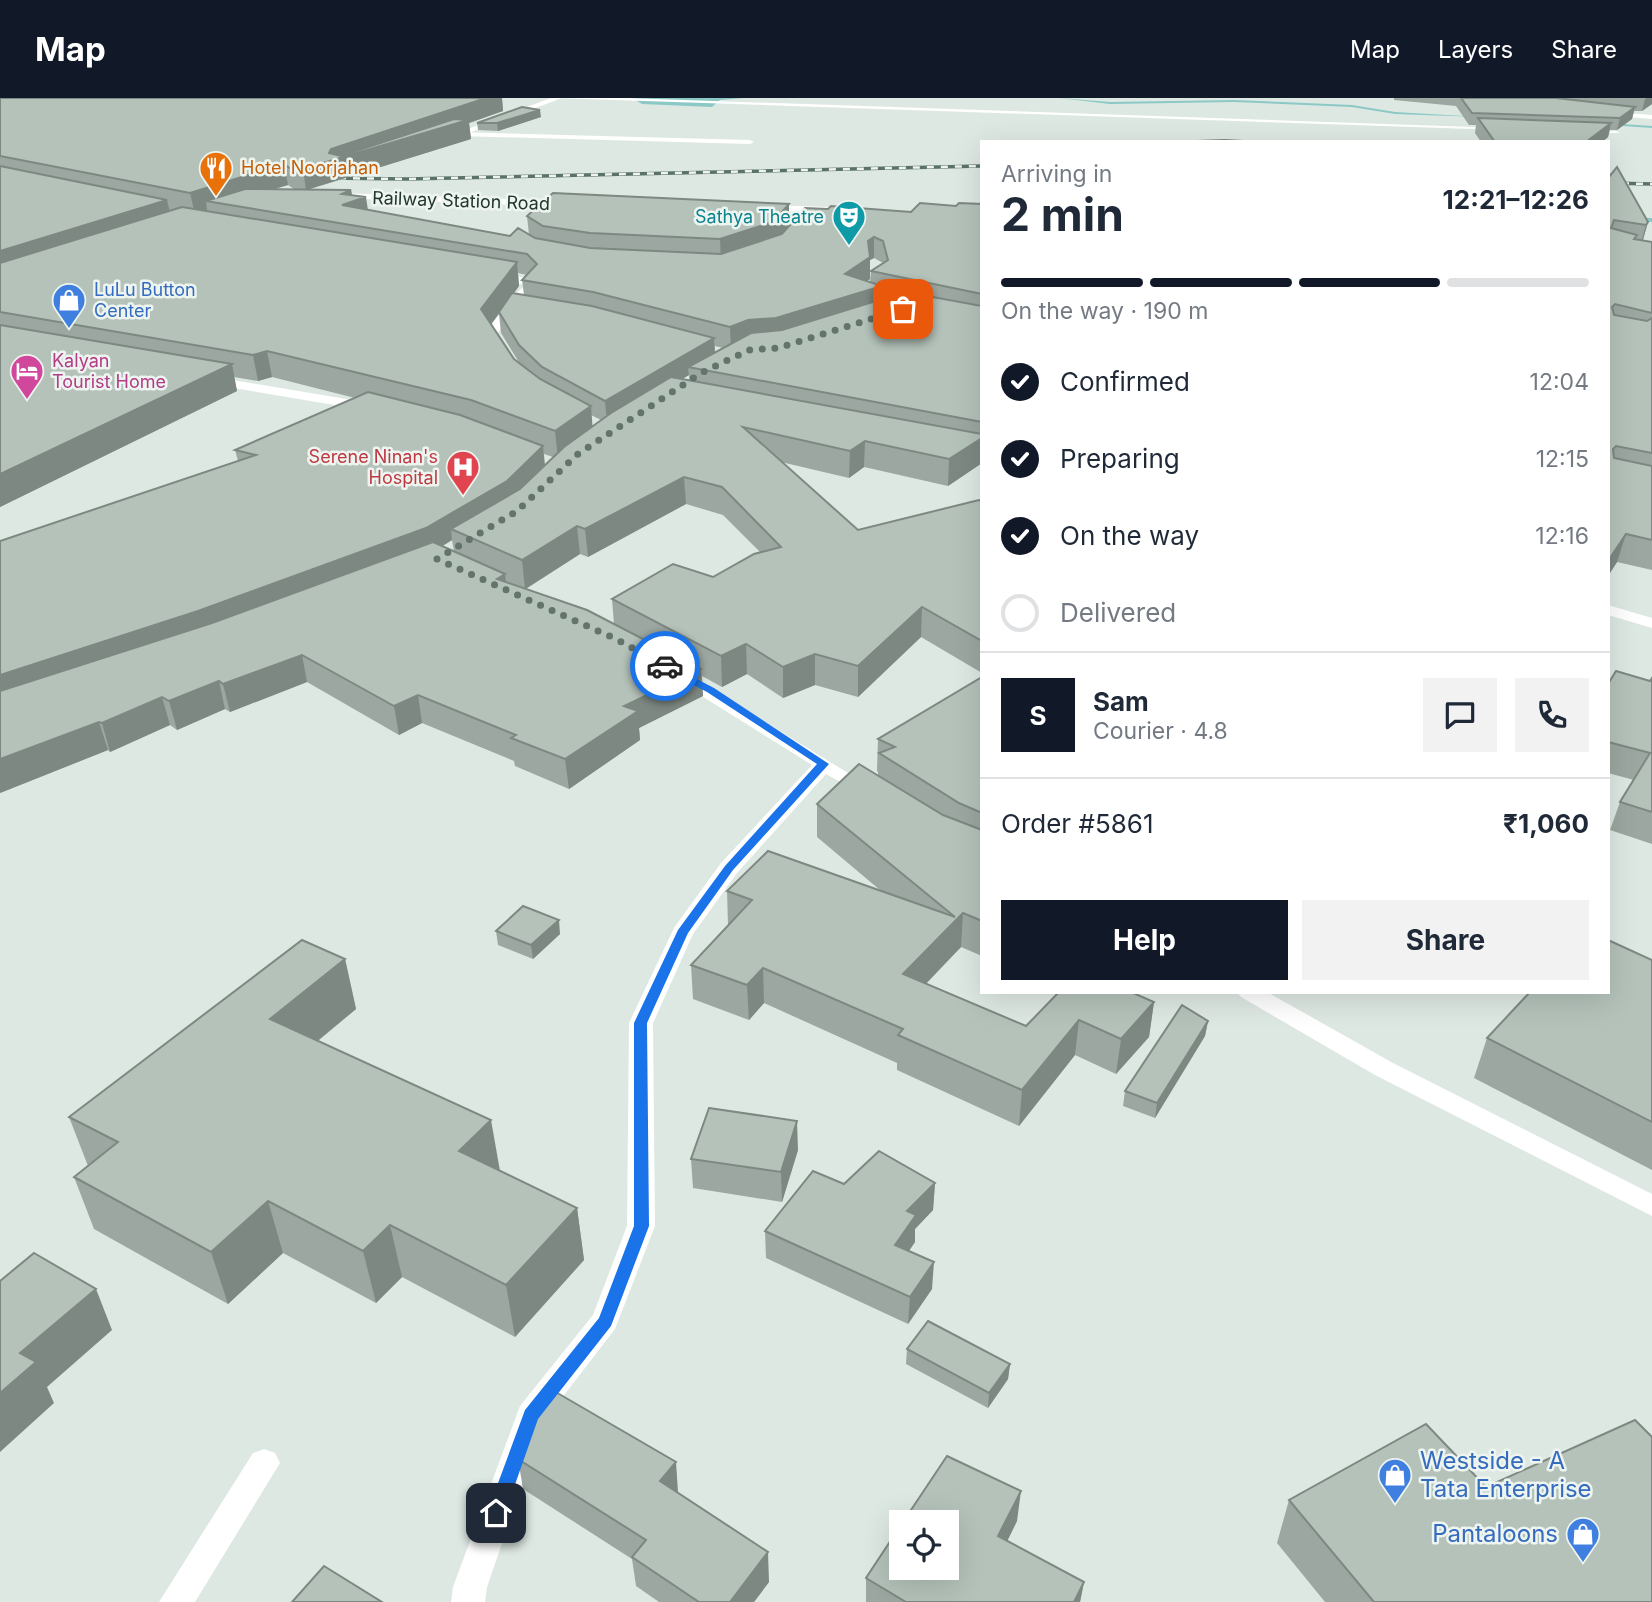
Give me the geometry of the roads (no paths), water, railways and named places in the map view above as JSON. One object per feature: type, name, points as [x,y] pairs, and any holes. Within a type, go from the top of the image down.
[{"type":"street","points":[[433,142],[558,98]]},
{"type":"street","points":[[514,100],[541,102]]},
{"type":"street","points":[[1595,111],[1652,117]]},
{"type":"street","name":"Railway Station Road","points":[[329,196],[577,205]]},
{"type":"street","points":[[743,208],[841,210]]},
{"type":"street","points":[[480,273],[529,281],[531,286],[492,333],[512,368]]},
{"type":"street","points":[[200,378],[390,411]]},
{"type":"street","points":[[1610,611],[1652,622]]},
{"type":"street","points":[[663,665],[710,690],[880,799]]},
{"type":"street","points":[[468,1602],[470,1587],[531,1415],[606,1321],[641,1226],[641,1023],[682,933],[729,868],[824,764]]},
{"type":"street","points":[[1253,994],[1384,1069],[1652,1206]]},
{"type":"street","points":[[176,1602],[264,1463]]},
{"type":"lane","points":[[558,98],[1508,128]]},
{"type":"lane","points":[[1576,131],[1616,132]]},
{"type":"lane","points":[[458,134],[750,142]]},
{"type":"lane","points":[[545,217],[563,204]]},
{"type":"lane","points":[[805,220],[813,209]]},
{"type":"water","points":[[632,98],[744,98],[720,100],[712,107],[642,104]]},
{"type":"waterway","points":[[1061,98],[1110,103],[1234,101],[1352,106],[1395,113],[1479,117]]},
{"type":"waterway","points":[[1609,124],[1652,127]]},
{"type":"waterway","points":[[1610,218],[1652,220]]},
{"type":"railway","points":[[325,178],[407,179],[980,166]]},
{"type":"railway","points":[[1610,183],[1652,184]]},
{"type":"place","name":"Hotel Noorjahan","points":[[216,198]]},
{"type":"place","name":"Sathya Theatre","points":[[849,247]]},
{"type":"place","name":"LuLu Button Center","points":[[69,330]]},
{"type":"place","name":"Kalyan Tourist Home","points":[[27,401]]},
{"type":"place","name":"Serene Ninan's Hospital","points":[[463,497]]},
{"type":"place","name":"Westside - A Tata Enterprise","points":[[1395,1505]]},
{"type":"place","name":"Pantaloons","points":[[1583,1564]]}]
